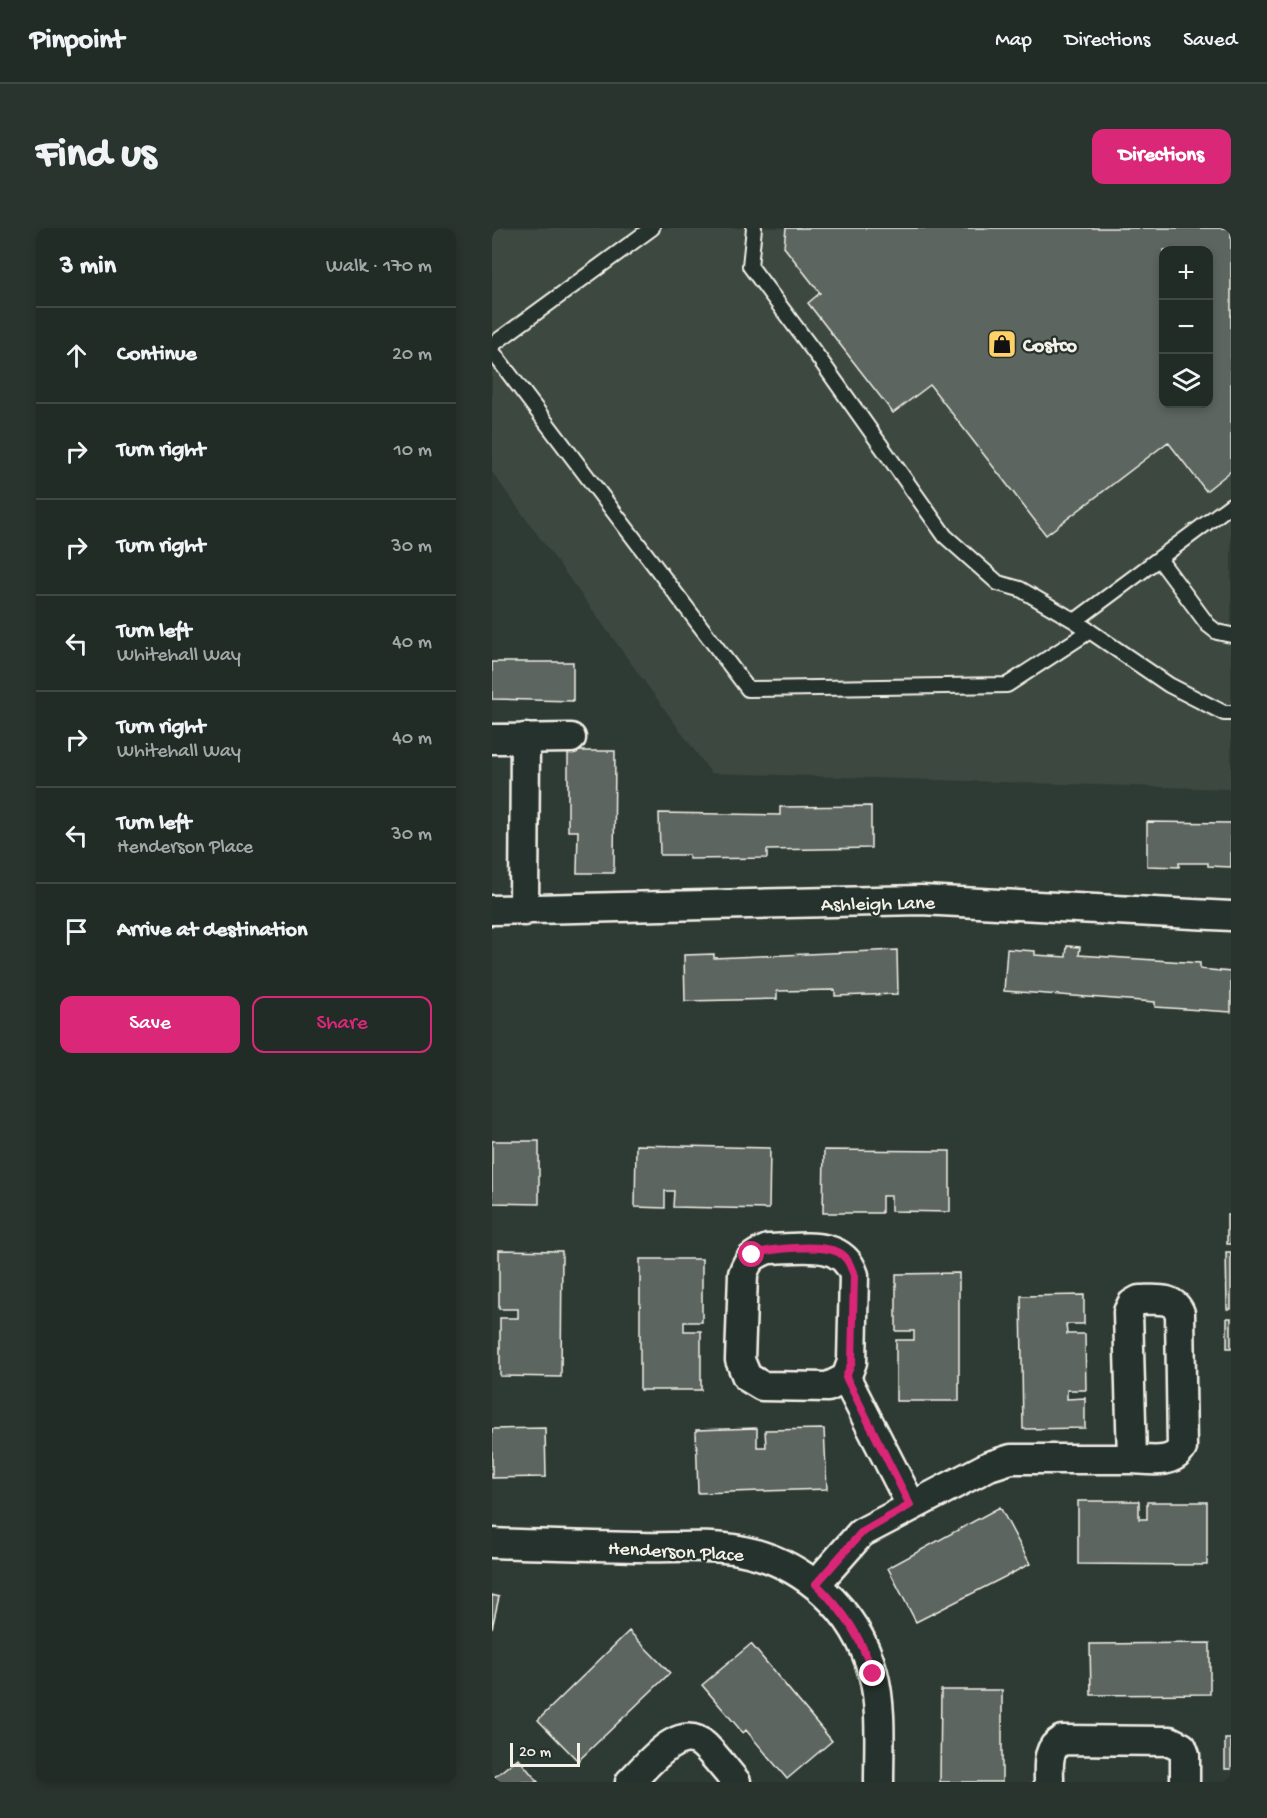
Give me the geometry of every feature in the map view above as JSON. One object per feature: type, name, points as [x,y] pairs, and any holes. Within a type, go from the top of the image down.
[{"type":"street","points":[[524,911],[525,738]]},
{"type":"street","points":[[492,739],[571,738]]},
{"type":"street","name":"Ashleigh Lane","points":[[492,910],[921,900],[1231,916]]},
{"type":"street","points":[[846,1377],[828,1387],[762,1386],[747,1377],[740,1360],[743,1274],[752,1255],[768,1249],[827,1249],[839,1252],[849,1262],[854,1275],[852,1362],[846,1377],[910,1505]]},
{"type":"street","points":[[816,1584],[861,1533],[910,1505],[989,1466],[1011,1459],[1170,1460],[1178,1455],[1182,1448],[1180,1313],[1177,1306],[1168,1300],[1139,1300],[1132,1304],[1128,1312],[1132,1459]]},
{"type":"street","name":"Henderson Place","points":[[492,1543],[738,1550],[779,1562],[816,1584],[852,1624],[873,1674],[878,1707],[879,1782]]},
{"type":"street","points":[[630,1782],[677,1739],[691,1738],[704,1744],[736,1782]]},
{"type":"street","points":[[1049,1782],[1049,1755],[1054,1744],[1062,1740],[1170,1741],[1182,1747],[1185,1755],[1185,1782]]},
{"type":"lane","points":[[492,345],[652,228]]},
{"type":"lane","points":[[754,228],[750,266],[945,536],[998,583],[1020,589],[1075,621],[1169,685],[1224,713],[1231,713]]},
{"type":"lane","points":[[492,351],[748,689],[1007,685],[1090,631]]},
{"type":"lane","points":[[1075,621],[1231,506]]},
{"type":"lane","points":[[1159,559],[1208,625],[1217,632],[1231,635]]},
{"type":"shaded area","points":[[492,228],[1231,228],[1231,789],[711,773],[492,472]]},
{"type":"building","name":"Costco","points":[[786,228],[1231,228],[1231,471],[1206,491],[1168,442],[1046,535],[930,385],[893,413],[808,303],[820,293],[784,247]]},
{"type":"building","points":[[492,662],[573,662],[573,701],[492,699]]},
{"type":"building","points":[[568,751],[615,751],[614,873],[577,873],[578,831],[568,831]]},
{"type":"building","points":[[871,806],[871,848],[767,850],[767,858],[689,859],[689,855],[660,855],[659,813],[780,815],[780,807]]},
{"type":"building","points":[[1147,822],[1231,823],[1231,867],[1208,866],[1208,863],[1179,863],[1179,867],[1147,866]]},
{"type":"building","points":[[1067,946],[1080,947],[1079,955],[1200,963],[1200,969],[1231,972],[1231,1012],[1155,1007],[1155,1002],[1004,991],[1007,949],[1035,951],[1035,955],[1066,957]]},
{"type":"building","points":[[897,950],[898,994],[835,996],[835,990],[777,991],[777,999],[685,1001],[684,955],[714,954],[714,958]]},
{"type":"building","points":[[492,1141],[539,1141],[539,1204],[492,1203]]},
{"type":"building","points":[[636,1145],[770,1148],[769,1209],[673,1207],[674,1191],[665,1191],[665,1208],[635,1207]]},
{"type":"building","points":[[824,1150],[950,1151],[950,1212],[891,1211],[891,1196],[882,1196],[882,1213],[823,1213]]},
{"type":"building","points":[[1227,1215],[1231,1215],[1231,1244],[1227,1244]]},
{"type":"building","points":[[499,1250],[562,1251],[561,1377],[500,1376],[500,1318],[518,1318],[518,1309],[499,1309]]},
{"type":"building","points":[[1226,1252],[1231,1252],[1231,1309],[1227,1309]]},
{"type":"building","points":[[640,1259],[702,1259],[702,1322],[684,1322],[684,1331],[701,1331],[701,1390],[640,1390]]},
{"type":"building","points":[[959,1273],[959,1401],[896,1401],[896,1340],[914,1340],[914,1331],[896,1331],[896,1274]]},
{"type":"building","points":[[1084,1295],[1084,1324],[1066,1324],[1067,1334],[1085,1334],[1086,1390],[1067,1390],[1067,1399],[1085,1398],[1085,1428],[1023,1429],[1021,1296]]},
{"type":"building","points":[[1227,1318],[1231,1318],[1231,1348],[1227,1348]]},
{"type":"building","points":[[545,1428],[546,1477],[492,1478],[492,1429]]},
{"type":"building","points":[[757,1428],[757,1447],[766,1447],[765,1430],[824,1429],[827,1489],[698,1493],[696,1430]]},
{"type":"building","points":[[1078,1501],[1139,1501],[1139,1519],[1147,1519],[1147,1502],[1207,1502],[1207,1565],[1078,1564]]},
{"type":"building","points":[[1000,1507],[1030,1564],[916,1622],[888,1568]]},
{"type":"building","points":[[492,1595],[499,1597],[492,1628]]},
{"type":"building","points":[[629,1631],[670,1673],[578,1761],[538,1720]]},
{"type":"building","points":[[1210,1643],[1210,1694],[1091,1695],[1090,1644]]},
{"type":"building","points":[[751,1644],[832,1741],[787,1779],[746,1730],[743,1733],[702,1685]]},
{"type":"building","points":[[941,1690],[1002,1690],[1002,1782],[940,1782]]},
{"type":"building","points":[[1225,1739],[1231,1739],[1231,1769],[1225,1769]]},
{"type":"building","points":[[518,1758],[538,1782],[492,1782],[492,1779]]},
{"type":"place","name":"Costco","points":[[1002,344]]},
{"type":"route","points":[[752,1255],[768,1249],[827,1249],[839,1252],[849,1262],[854,1275],[852,1362],[846,1377],[910,1505],[861,1533],[816,1584],[852,1624],[864,1647],[873,1674]]}]
